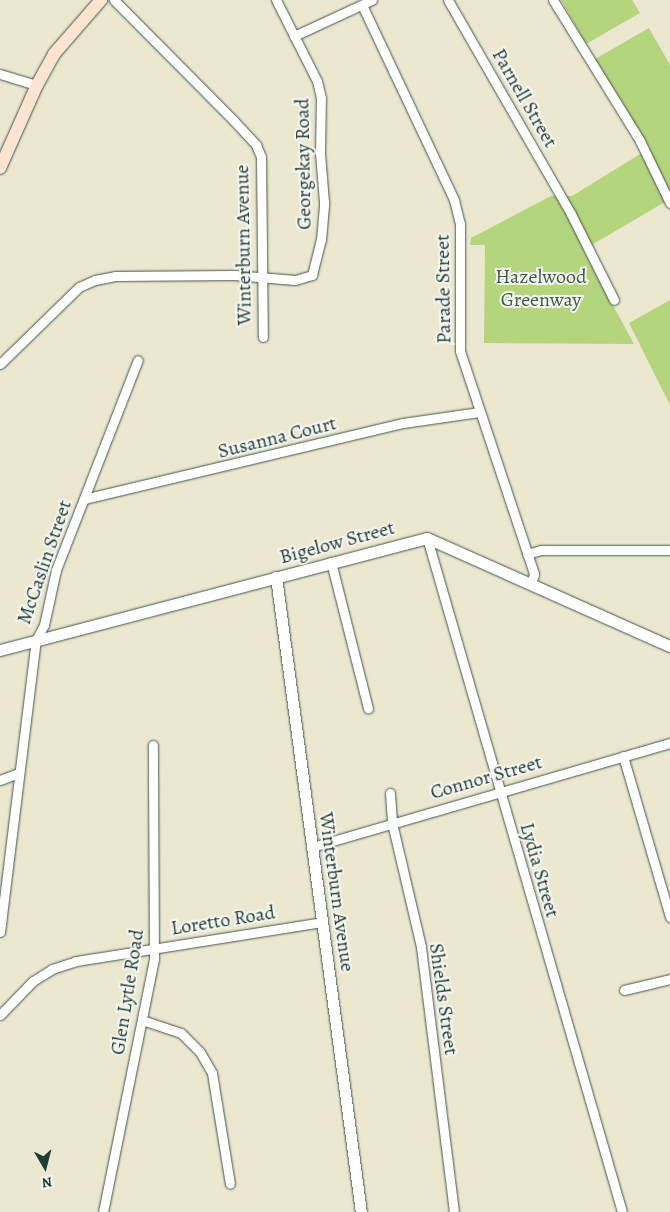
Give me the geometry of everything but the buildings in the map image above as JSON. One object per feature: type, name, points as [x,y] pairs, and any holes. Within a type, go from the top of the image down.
[{"type":"main road","points":[[0,168],[37,85],[54,54],[101,0]]},
{"type":"street","name":"Winterburn Avenue","points":[[114,0],[256,145],[263,176],[263,338]]},
{"type":"street","name":"Georgekay Road","points":[[263,279],[295,280],[312,275],[322,240],[324,202],[320,153],[321,98],[317,81],[276,0]]},
{"type":"street","points":[[294,36],[372,0]]},
{"type":"street","name":"Parnell Street","points":[[448,0],[571,214],[614,300]]},
{"type":"street","points":[[553,0],[640,141],[669,202]]},
{"type":"street","name":"Parade Street","points":[[362,5],[454,200],[460,224],[460,351],[534,574],[531,583]]},
{"type":"street","points":[[0,74],[37,85]]},
{"type":"street","points":[[0,364],[79,287],[95,280],[115,276],[224,275],[263,279]]},
{"type":"street","name":"McCaslin Street","points":[[0,932],[18,773],[36,640],[44,625],[56,570],[138,360]]},
{"type":"street","name":"Susanna Court","points":[[84,500],[434,416],[479,412]]},
{"type":"street","points":[[427,538],[670,646]]},
{"type":"street","name":"Bigelow Street","points":[[0,650],[427,538]]},
{"type":"street","name":"Lydia Street","points":[[427,538],[622,1212]]},
{"type":"street","points":[[527,554],[540,550],[670,550]]},
{"type":"street","points":[[331,562],[368,708]]},
{"type":"street","name":"Winterburn Avenue","points":[[276,577],[361,1212]]},
{"type":"street","name":"Connor Street","points":[[312,847],[501,790],[670,743]]},
{"type":"street","name":"Glen Lytle Road","points":[[103,1212],[155,948],[153,744]]},
{"type":"street","points":[[623,756],[670,916]]},
{"type":"street","points":[[0,780],[18,773]]},
{"type":"street","name":"Shields Street","points":[[390,793],[392,823],[421,947],[454,1212]]},
{"type":"street","name":"Loretto Road","points":[[0,1015],[16,995],[52,969],[86,959],[322,922]]},
{"type":"street","points":[[624,990],[670,979]]},
{"type":"street","points":[[142,1020],[181,1034],[200,1052],[212,1073],[230,1184]]},
{"type":"green space","points":[[561,0],[632,0],[640,13],[586,44]]},
{"type":"green space","name":"Hazelwood Greenway","points":[[649,28],[670,65],[670,199],[583,250],[634,344],[484,343],[485,245],[470,245],[471,238],[551,196],[572,196],[650,148],[595,59]]},
{"type":"green space","name":"Hazelwood Greenway","points":[[670,300],[670,405],[629,323]]}]
